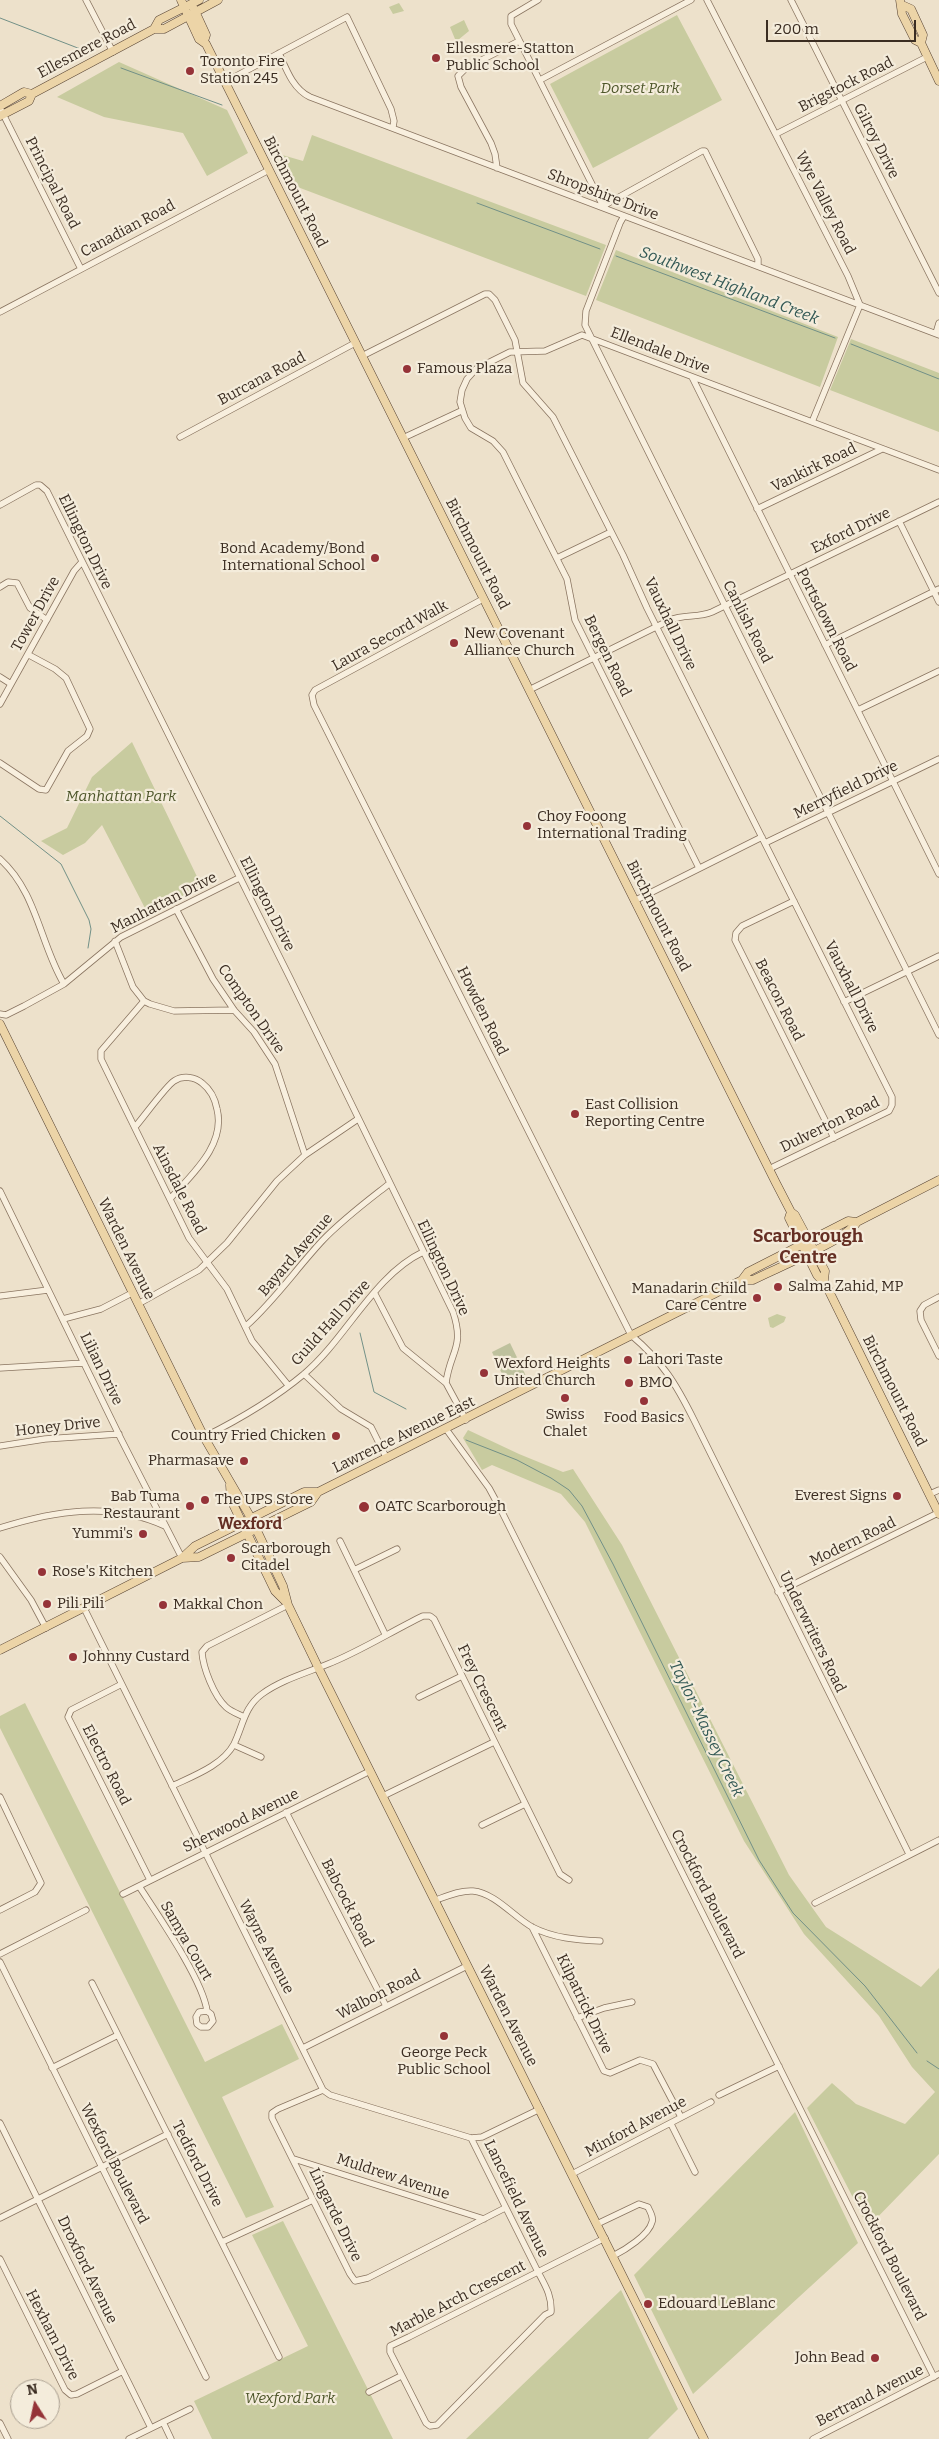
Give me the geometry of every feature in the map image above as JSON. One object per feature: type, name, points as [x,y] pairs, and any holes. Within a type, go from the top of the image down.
[{"type":"main road","name":"Ellesmere Road","points":[[1,111],[29,101],[32,94],[154,29],[164,29],[218,0]]},
{"type":"main road","name":"Ellesmere Road","points":[[154,29],[159,20],[189,2]]},
{"type":"main road","name":"Birchmount Road","points":[[189,2],[196,12],[206,35],[204,42]]},
{"type":"main road","name":"Birchmount Road","points":[[189,2],[188,17],[199,40],[204,42],[225,82],[769,1169],[791,1212],[795,1214],[810,1241],[810,1252],[817,1275],[824,1280],[939,1513]]},
{"type":"main road","points":[[901,2],[902,14],[915,40],[921,43],[939,81]]},
{"type":"main road","name":"Warden Avenue","points":[[0,1024],[204,1437],[230,1485],[239,1496],[251,1518],[283,1586],[288,1605],[318,1667],[704,2439]]},
{"type":"main road","name":"Lawrence Avenue East","points":[[0,1650],[182,1558],[194,1546],[304,1492],[318,1492],[386,1457],[466,1420],[742,1280],[753,1280],[810,1252],[852,1230],[857,1222],[939,1180]]},
{"type":"main road","name":"Birchmount Road","points":[[791,1212],[789,1218],[802,1245],[810,1252]]},
{"type":"main road","name":"Lawrence Avenue East","points":[[742,1280],[748,1272],[848,1221],[857,1222]]},
{"type":"main road","name":"Warden Avenue","points":[[230,1485],[230,1500],[275,1591],[288,1605]]},
{"type":"main road","name":"Lawrence Avenue East","points":[[182,1558],[199,1557],[247,1534],[311,1502],[318,1492]]},
{"type":"street","points":[[86,0],[113,52]]},
{"type":"street","points":[[538,0],[511,16],[511,24],[603,206],[705,151],[758,259],[758,265]]},
{"type":"street","points":[[540,80],[691,0]]},
{"type":"street","name":"Wye Valley Road","points":[[707,0],[848,276],[860,305]]},
{"type":"street","name":"Gilroy Drive","points":[[791,0],[939,293]]},
{"type":"street","points":[[225,82],[347,17],[391,108],[394,121],[393,127]]},
{"type":"street","points":[[497,168],[491,143],[458,76],[466,68],[519,41]]},
{"type":"street","name":"Shropshire Drive","points":[[279,54],[301,93],[937,334]]},
{"type":"street","name":"Brigstock Road","points":[[776,134],[928,57]]},
{"type":"street","name":"Principal Road","points":[[1,111],[81,269]]},
{"type":"street","name":"Canadian Road","points":[[0,312],[269,170]]},
{"type":"street","name":"Canlish Road","points":[[624,216],[585,316],[585,325],[939,1035]]},
{"type":"street","name":"Vauxhall Drive","points":[[362,356],[486,294],[489,294],[495,300],[515,340],[523,383],[553,417],[892,1097]]},
{"type":"street","points":[[812,422],[860,305]]},
{"type":"street","points":[[937,334],[939,323]]},
{"type":"street","name":"Ellendale Drive","points":[[461,411],[462,390],[472,373],[510,352],[545,351],[582,335],[939,470]]},
{"type":"street","name":"Burcana Road","points":[[180,437],[355,343]]},
{"type":"street","name":"Portsdown Road","points":[[692,377],[893,781],[937,864],[939,874]]},
{"type":"street","points":[[403,438],[461,411]]},
{"type":"street","name":"Bergen Road","points":[[461,411],[471,428],[493,441],[503,452],[569,585],[572,614],[699,868]]},
{"type":"street","name":"Vankirk Road","points":[[757,509],[882,449]]},
{"type":"street","name":"Ellington Drive","points":[[0,505],[36,485],[40,485],[47,491],[81,563],[182,759],[457,1324],[458,1344],[446,1383]]},
{"type":"street","name":"Exford Drive","points":[[529,690],[656,626],[680,617],[704,615],[725,606],[939,502]]},
{"type":"street","points":[[899,521],[937,591],[939,602]]},
{"type":"street","points":[[557,558],[611,532]]},
{"type":"street","name":"Tower Drive","points":[[0,704],[29,655],[74,571],[81,563]]},
{"type":"street","points":[[0,587],[8,582],[17,583],[30,608],[47,620]]},
{"type":"street","points":[[825,645],[937,591]]},
{"type":"street","name":"Laura Secord Walk","points":[[313,698],[313,692],[483,599]]},
{"type":"street","points":[[0,762],[39,789],[46,790],[68,751],[87,736],[90,728],[66,678],[55,669],[29,655]]},
{"type":"street","points":[[858,710],[939,671]]},
{"type":"street","points":[[0,677],[11,684]]},
{"type":"street","name":"Howden Road","points":[[313,698],[631,1335]]},
{"type":"street","name":"Merryfield Drive","points":[[634,900],[699,868],[828,812],[939,759]]},
{"type":"street","points":[[0,859],[17,878],[43,932],[51,957],[64,984]]},
{"type":"street","name":"Manhattan Drive","points":[[0,1014],[10,1012],[64,984],[115,941],[239,878]]},
{"type":"street","name":"Beacon Road","points":[[794,901],[742,926],[736,933],[736,940],[834,1138]]},
{"type":"street","name":"Compton Drive","points":[[176,909],[205,965],[234,1010],[254,1032],[274,1064],[305,1155]]},
{"type":"street","points":[[115,941],[134,987],[144,1001],[168,1011],[234,1010]]},
{"type":"street","points":[[844,1002],[939,956]]},
{"type":"street","name":"Ainsdale Road","points":[[144,1001],[103,1048],[100,1055],[189,1238],[227,1288],[252,1341],[288,1385]]},
{"type":"street","points":[[135,1128],[174,1080],[187,1077],[196,1080],[212,1093],[219,1120],[217,1136],[205,1157],[170,1199]]},
{"type":"street","name":"Dulverton Road","points":[[769,1169],[889,1111],[892,1105],[892,1097]]},
{"type":"street","points":[[138,1304],[188,1277],[207,1262],[227,1243],[276,1181],[305,1155],[358,1119]]},
{"type":"street","name":"Bayard Avenue","points":[[246,1326],[266,1308],[346,1217],[389,1184]]},
{"type":"street","name":"Lilian Drive","points":[[0,1191],[182,1558]]},
{"type":"street","name":"Guild Hall Drive","points":[[204,1437],[263,1406],[304,1374],[399,1269],[423,1252]]},
{"type":"street","points":[[0,1296],[48,1290]]},
{"type":"street","points":[[63,1319],[101,1309],[132,1292]]},
{"type":"street","points":[[375,1294],[404,1348],[446,1383],[466,1420]]},
{"type":"street","points":[[939,1297],[924,1305],[920,1311],[921,1320],[939,1356]]},
{"type":"street","name":"Underwriters Road","points":[[631,1335],[646,1348],[673,1379],[760,1550],[778,1592],[909,1854]]},
{"type":"street","points":[[0,1368],[84,1363]]},
{"type":"street","points":[[304,1374],[341,1409],[371,1427],[386,1457]]},
{"type":"street","name":"Crockford Boulevard","points":[[446,1429],[489,1488],[502,1512],[779,2066],[937,2376]]},
{"type":"street","name":"Honey Drive","points":[[0,1446],[45,1439],[119,1434]]},
{"type":"street","points":[[930,1494],[939,1490]]},
{"type":"street","points":[[0,1528],[48,1514],[104,1510],[138,1515],[165,1526]]},
{"type":"street","name":"Modern Road","points":[[778,1592],[939,1513]]},
{"type":"street","points":[[340,1541],[385,1634]]},
{"type":"street","points":[[354,1570],[397,1549]]},
{"type":"street","points":[[0,1557],[30,1600],[46,1628]]},
{"type":"street","points":[[244,1717],[226,1708],[218,1696],[202,1660],[202,1652],[207,1646],[288,1605]]},
{"type":"street","name":"Wayne Avenue","points":[[84,1608],[120,1684],[323,2090]]},
{"type":"street","name":"Frey Crescent","points":[[234,1745],[244,1717],[254,1702],[263,1694],[318,1667],[329,1664],[423,1616],[430,1616],[434,1619],[560,1874],[569,1880]]},
{"type":"street","points":[[419,1697],[462,1676]]},
{"type":"street","name":"Electro Road","points":[[120,1684],[71,1710],[68,1717],[150,1880]]},
{"type":"street","points":[[383,1796],[494,1742]]},
{"type":"street","points":[[172,1786],[218,1762],[234,1745],[261,1757]]},
{"type":"street","name":"Sherwood Avenue","points":[[122,1894],[370,1771]]},
{"type":"street","points":[[0,1797],[41,1883],[35,1892],[0,1910]]},
{"type":"street","points":[[482,1825],[525,1804]]},
{"type":"street","name":"Babcock Road","points":[[286,1812],[386,2006]]},
{"type":"street","points":[[815,1903],[939,1840]]},
{"type":"street","name":"Samya Court","points":[[139,1886],[185,1959],[206,2002],[207,2011]]},
{"type":"street","points":[[436,1900],[461,1892],[474,1891],[489,1897],[532,1927],[571,1939],[600,1941]]},
{"type":"street","points":[[0,1954],[86,1910]]},
{"type":"street","name":"Kilpatrick Drive","points":[[532,1927],[604,2071],[610,2073],[640,2060],[653,2064],[680,2117]]},
{"type":"street","name":"Wexford Boulevard","points":[[0,1962],[206,2376]]},
{"type":"street","name":"Walbon Road","points":[[303,2048],[467,1966]]},
{"type":"street","name":"Tedford Drive","points":[[92,1983],[279,2357]]},
{"type":"street","points":[[577,2018],[604,2008],[632,2002]]},
{"type":"street","points":[[52,2068],[118,2035]]},
{"type":"street","points":[[719,2095],[779,2066]]},
{"type":"street","points":[[323,2090],[330,2095],[471,2138],[482,2137],[540,2109]]},
{"type":"street","name":"Lingarde Drive","points":[[323,2090],[272,2113],[275,2124],[355,2281],[368,2278],[505,2208]]},
{"type":"street","name":"Minford Avenue","points":[[572,2174],[711,2102]]},
{"type":"street","name":"Droxford Avenue","points":[[0,2123],[151,2428]]},
{"type":"street","points":[[670,2124],[695,2172]]},
{"type":"street","points":[[0,2218],[168,2134]]},
{"type":"street","name":"Lancefield Avenue","points":[[471,2138],[538,2272]]},
{"type":"street","name":"Muldrew Avenue","points":[[294,2159],[484,2219]]},
{"type":"street","points":[[222,2242],[313,2200]]},
{"type":"street","points":[[597,2224],[639,2204],[648,2207],[651,2213],[653,2218],[650,2227],[630,2248],[613,2256]]},
{"type":"street","name":"Marble Arch Crescent","points":[[538,2272],[552,2297],[551,2312],[545,2315],[437,2425],[430,2426],[426,2423],[401,2376],[390,2352],[390,2346],[604,2238]]},
{"type":"street","name":"Hexham Drive","points":[[0,2260],[65,2390],[71,2395],[77,2394],[123,2371]]},
{"type":"street","points":[[369,2392],[401,2376]]},
{"type":"street","name":"Bertrand Avenue","points":[[813,2439],[937,2376]]},
{"type":"street","points":[[129,2439],[190,2409]]},
{"type":"street","points":[[163,2422],[171,2439]]},
{"type":"street","points":[[0,2423],[8,2439]]},
{"type":"green space","points":[[399,3],[404,11],[393,14],[389,7]]},
{"type":"green space","name":"Dorset Park","points":[[677,15],[722,100],[593,168],[550,84]]},
{"type":"green space","points":[[464,20],[469,31],[458,40],[455,39],[450,27]]},
{"type":"green space","points":[[119,62],[227,110],[248,153],[207,176],[183,133],[104,117],[57,97]]},
{"type":"green space","points":[[312,135],[606,245],[586,296],[287,183],[272,152],[303,161]]},
{"type":"green space","points":[[616,250],[838,337],[820,387],[596,300]]},
{"type":"green space","points":[[851,339],[939,373],[939,432],[830,390]]},
{"type":"green space","name":"Manhattan Park","points":[[132,742],[202,887],[148,914],[102,825],[85,843],[63,855],[41,841],[67,828],[92,777]]},
{"type":"green space","points":[[777,1314],[786,1317],[784,1322],[773,1328],[770,1327],[768,1318]]},
{"type":"green space","points":[[510,1343],[526,1376],[507,1385],[492,1352]]},
{"type":"green space","points":[[468,1430],[563,1472],[573,1469],[622,1545],[789,1875],[826,1927],[921,1987],[939,1968],[939,2154],[868,2227],[807,2108],[832,2083],[856,2104],[905,2124],[935,2092],[912,2067],[879,2016],[804,1934],[744,1841],[585,1522],[561,1494],[492,1465],[482,1470],[463,1438]]},
{"type":"green space","points":[[25,1703],[205,2062],[282,2024],[299,2059],[222,2097],[274,2207],[246,2218],[0,1728],[0,1716]]},
{"type":"green space","points":[[795,2112],[858,2243],[693,2394],[634,2275]]},
{"type":"green space","name":"Wexford Park","points":[[283,2221],[393,2439],[212,2439],[194,2401],[308,2346],[252,2235]]},
{"type":"green space","points":[[621,2290],[678,2409],[648,2439],[466,2439]]},
{"type":"waterway","name":"Southwest Highland Creek","points":[[0,18],[83,50]]},
{"type":"waterway","name":"Southwest Highland Creek","points":[[121,68],[222,105]]},
{"type":"waterway","name":"Southwest Highland Creek","points":[[477,203],[600,249]]},
{"type":"waterway","name":"Southwest Highland Creek","points":[[616,256],[835,338]]},
{"type":"waterway","name":"Southwest Highland Creek","points":[[851,344],[939,379]]},
{"type":"waterway","name":"Taylor-Massey Creek","points":[[0,816],[61,864],[89,920],[91,929],[88,948]]},
{"type":"waterway","name":"Taylor-Massey Creek","points":[[360,1333],[374,1392],[406,1409]]},
{"type":"waterway","name":"Taylor-Massey Creek","points":[[466,1440],[517,1460],[551,1478],[569,1490],[582,1506],[613,1564],[759,1860],[793,1913],[865,1986],[917,2053]]},
{"type":"waterway","name":"Taylor-Massey Creek","points":[[927,2061],[939,2069]]},
{"type":"place","name":"Ellesmere-Statton Public School","points":[[436,58]]},
{"type":"place","name":"Toronto Fire Station 245","points":[[190,71]]},
{"type":"place","name":"Famous Plaza","points":[[407,369]]},
{"type":"place","name":"Bond Academy/Bond International School","points":[[375,558]]},
{"type":"place","name":"New Covenant Alliance Church","points":[[454,643]]},
{"type":"place","name":"Choy Fooong International Trading","points":[[527,826]]},
{"type":"place","name":"East Collision Reporting Centre","points":[[575,1114]]},
{"type":"place","name":"Salma Zahid, MP","points":[[778,1287]]},
{"type":"place","name":"Manadarin Child Care Centre","points":[[757,1298]]},
{"type":"place","name":"Lahori Taste","points":[[628,1360]]},
{"type":"place","name":"Wexford Heights United Church","points":[[484,1373]]},
{"type":"place","name":"BMO","points":[[629,1383]]},
{"type":"place","name":"Swiss Chalet","points":[[565,1398]]},
{"type":"place","name":"Food Basics","points":[[644,1401]]},
{"type":"place","name":"Country Fried Chicken","points":[[336,1436]]},
{"type":"place","name":"Pharmasave","points":[[244,1461]]},
{"type":"place","name":"Everest Signs","points":[[897,1496]]},
{"type":"place","name":"The UPS Store","points":[[205,1500]]},
{"type":"place","name":"Bab Tuma Restaurant","points":[[190,1506]]},
{"type":"place","name":"OATC Scarborough","points":[[364,1507]]},
{"type":"place","name":"Yummi's","points":[[143,1534]]},
{"type":"place","name":"Scarborough Citadel","points":[[231,1558]]},
{"type":"place","name":"Rose's Kitchen","points":[[42,1572]]},
{"type":"place","name":"Pili Pili","points":[[47,1604]]},
{"type":"place","name":"Makkal Chon","points":[[163,1605]]},
{"type":"place","name":"Johnny Custard","points":[[73,1657]]},
{"type":"place","name":"George Peck Public School","points":[[444,2036]]},
{"type":"place","name":"Edouard LeBlanc","points":[[648,2304]]},
{"type":"place","name":"John Bead","points":[[875,2358]]},
{"type":"district","name":"Scarborough Centre","points":[[808,1247]]},
{"type":"district","name":"Wexford","points":[[250,1525]]}]
